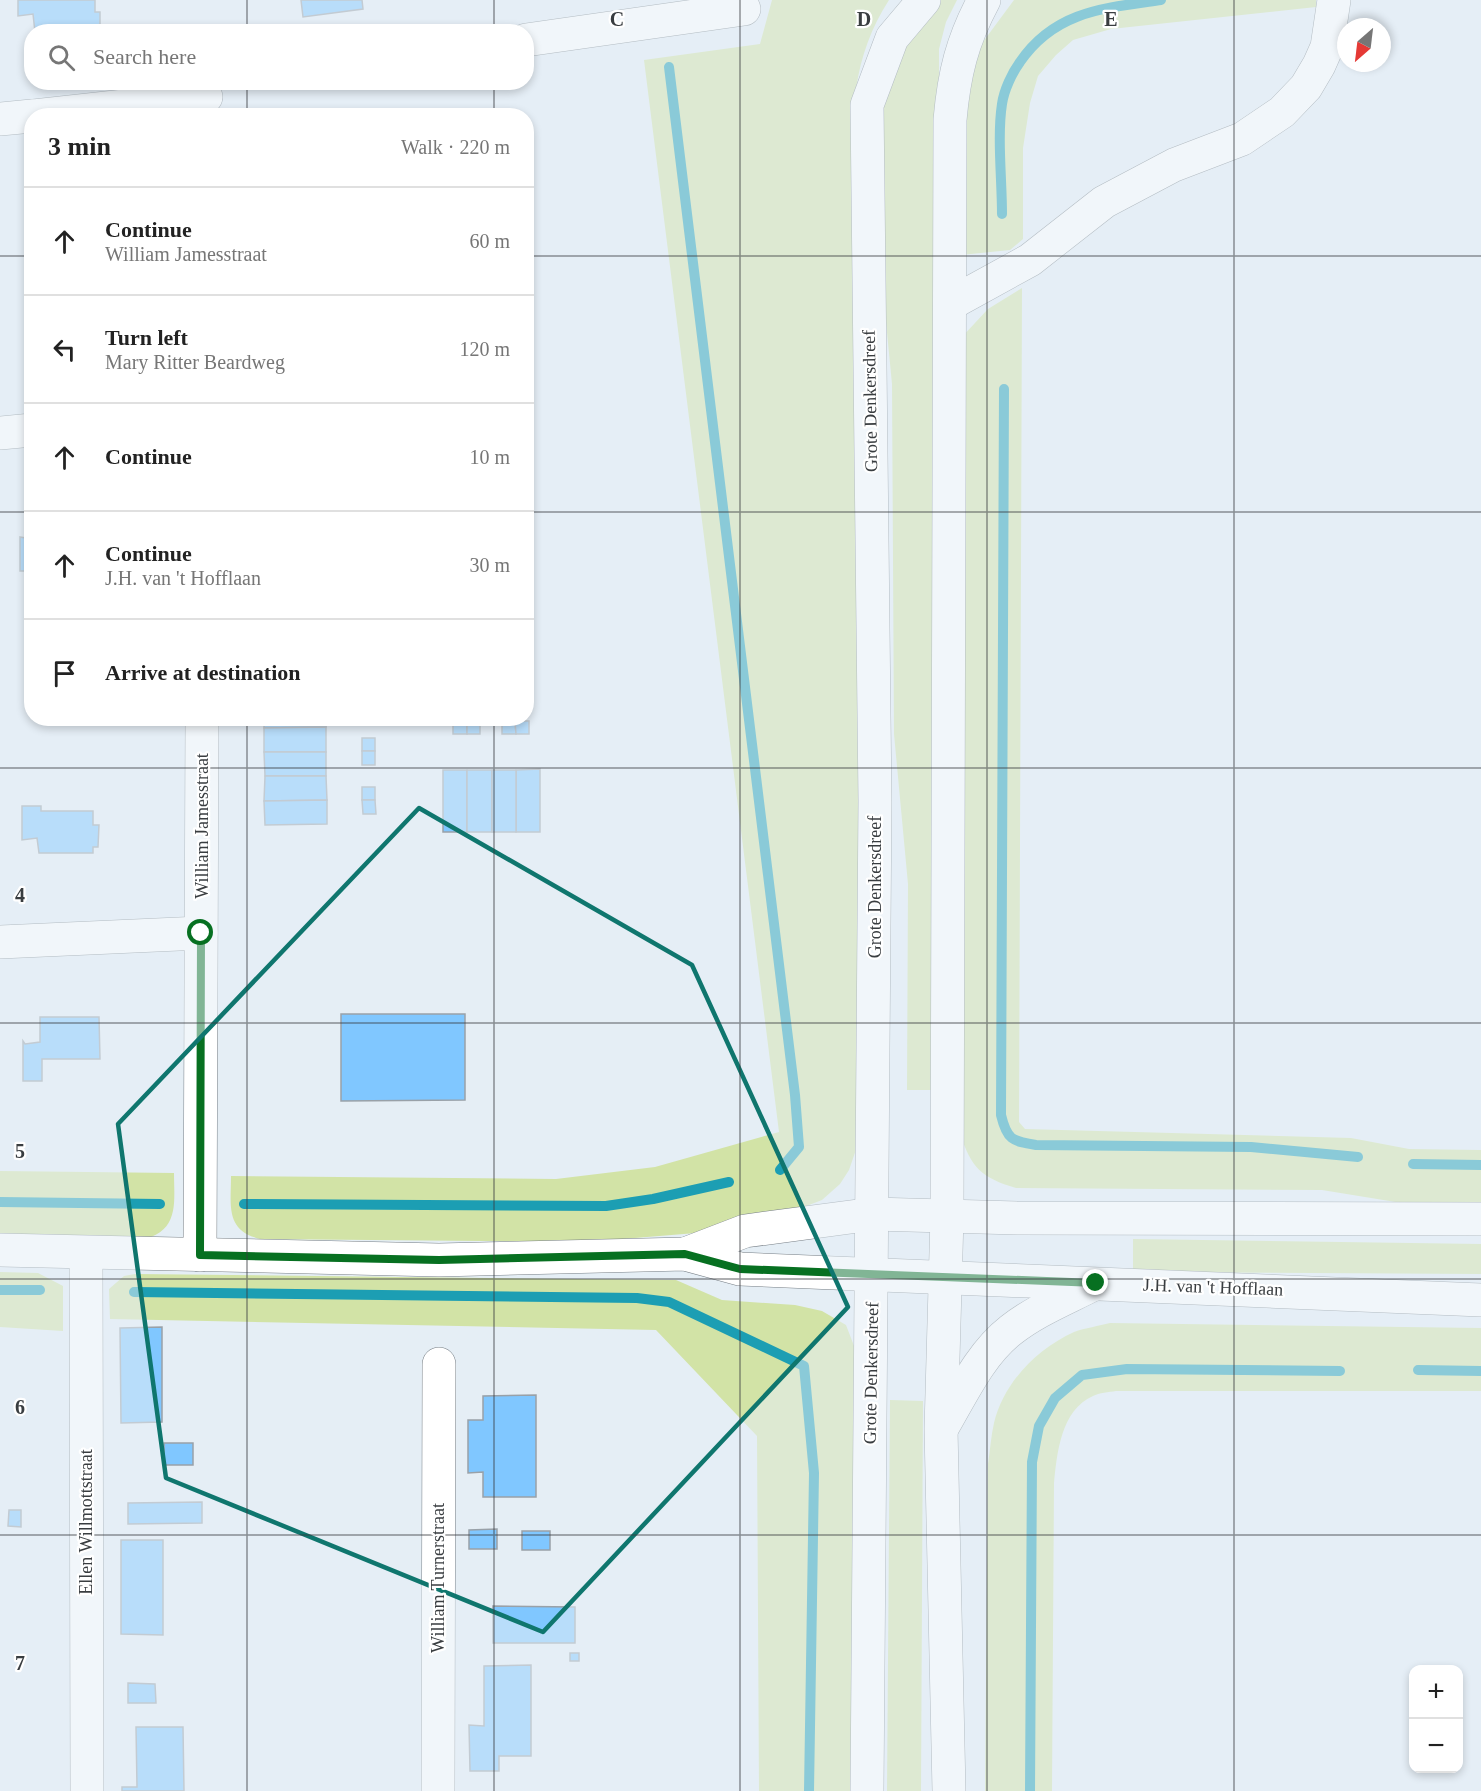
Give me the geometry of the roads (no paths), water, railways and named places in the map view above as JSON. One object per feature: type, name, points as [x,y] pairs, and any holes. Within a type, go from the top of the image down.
[{"type":"street","name":"Grote Denkersdreef","points":[[867,1791],[875,801],[867,105],[892,38],[924,0]]},
{"type":"street","points":[[949,1791],[941,1429],[947,1217],[950,120],[954,78],[964,39],[984,0]]},
{"type":"street","points":[[950,304],[1030,260],[1104,202],[1174,165],[1242,139],[1282,112],[1306,87],[1319,65],[1327,47],[1334,0]]},
{"type":"street","points":[[534,39],[744,9]]},
{"type":"street","points":[[113,108],[212,98]]},
{"type":"street","points":[[0,119],[24,117]]},
{"type":"street","points":[[0,434],[24,430]]},
{"type":"street","name":"William Jamesstraat","points":[[200,1255],[202,726]]},
{"type":"street","points":[[0,942],[201,933]]},
{"type":"street","points":[[0,1250],[439,1260],[685,1254],[745,1231],[873,1214],[947,1217],[1481,1219]]},
{"type":"street","name":"Ellen Willmottstraat","points":[[86,1253],[87,1791]]},
{"type":"street","name":"J.H. van 't Hofflaan","points":[[685,1254],[740,1269],[1481,1300]]},
{"type":"street","points":[[941,1429],[977,1369],[1010,1331],[1047,1308],[1096,1283]]},
{"type":"street","name":"William Turnerstraat","points":[[438,1791],[439,1364]]},
{"type":"waterway","points":[[1002,214],[1000,144],[1002,104],[1009,82],[1020,62],[1034,45],[1065,22],[1101,10],[1161,0]]},
{"type":"waterway","points":[[669,67],[795,1095],[799,1147],[780,1170]]},
{"type":"waterway","points":[[1004,389],[1001,1115],[1006,1130],[1012,1138],[1036,1145],[1251,1147],[1358,1157]]},
{"type":"waterway","points":[[1413,1164],[1481,1165]]},
{"type":"waterway","points":[[244,1204],[606,1206],[653,1199],[729,1182]]},
{"type":"waterway","points":[[0,1202],[160,1204]]},
{"type":"waterway","points":[[0,1290],[40,1290]]},
{"type":"waterway","points":[[134,1292],[637,1298],[669,1302],[804,1366],[814,1473],[809,1791]]},
{"type":"waterway","points":[[1030,1791],[1032,1462],[1039,1426],[1055,1398],[1082,1375],[1127,1369],[1340,1371]]},
{"type":"waterway","points":[[1418,1370],[1481,1371]]}]
